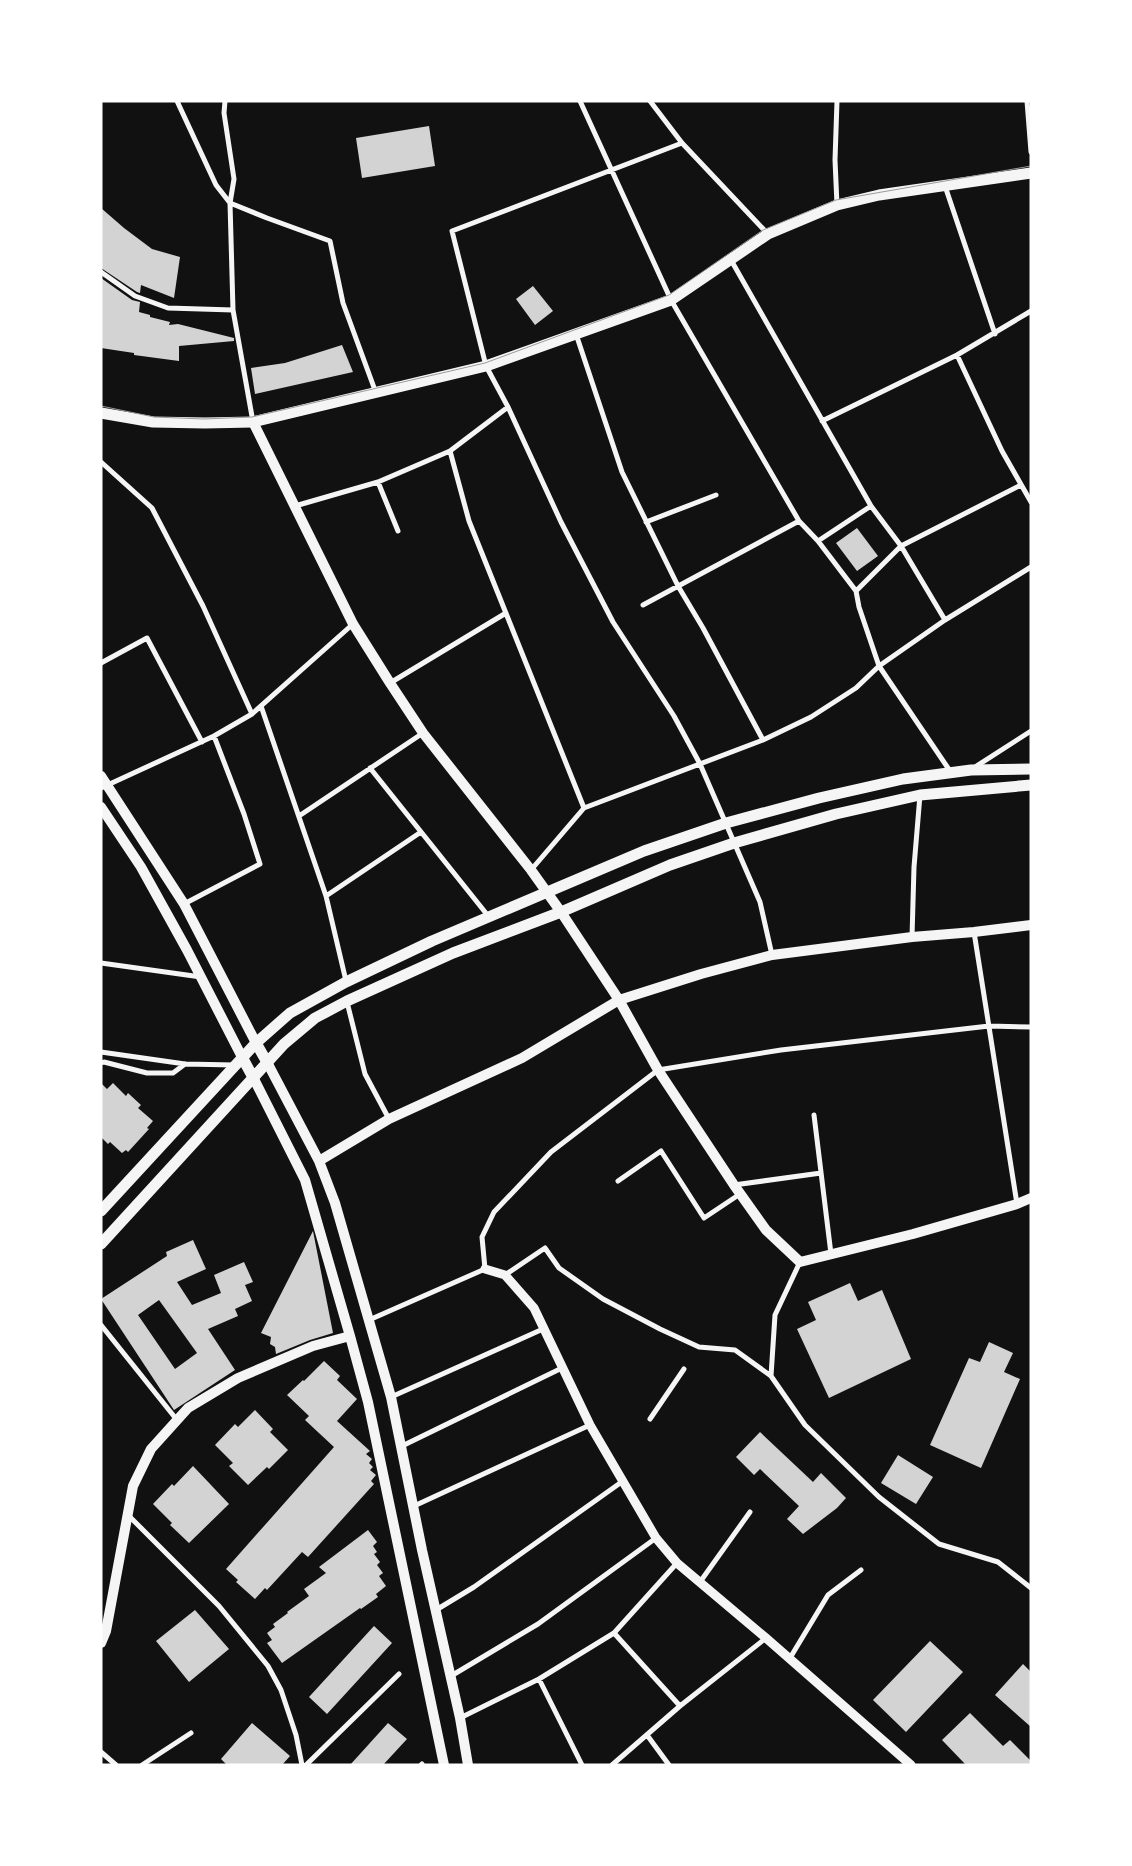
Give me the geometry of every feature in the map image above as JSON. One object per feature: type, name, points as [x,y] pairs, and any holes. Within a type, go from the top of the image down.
[{"type":"main road","points":[[101,413],[153,422],[253,422],[376,394],[486,366],[671,300],[768,234],[837,205],[878,195],[1031,173]]},
{"type":"main road","points":[[253,422],[353,624],[390,683],[424,733],[548,893],[619,1000],[658,1070],[766,1230],[800,1262],[914,1234],[1017,1204],[1031,1198]]},
{"type":"main road","points":[[101,1211],[238,1061],[290,1013],[346,982],[432,941],[548,893],[644,850],[726,823],[819,798],[903,779],[971,770],[1031,769]]},
{"type":"main road","points":[[101,776],[105,786],[184,904],[319,1161],[335,1202],[391,1398],[435,1610],[460,1718],[468,1765]]},
{"type":"main road","points":[[101,1244],[268,1064],[284,1044],[316,1018],[347,1001],[454,953],[561,912],[670,865],[734,843],[836,814],[920,796],[1031,785]]},
{"type":"main road","points":[[101,807],[141,867],[201,978],[238,1061],[254,1078],[305,1180],[368,1402],[444,1765]]},
{"type":"main road","points":[[319,1161],[389,1119],[522,1058],[619,1000],[701,974],[772,955],[912,936],[974,932],[1031,925]]},
{"type":"main road","points":[[101,1643],[106,1631],[133,1486],[151,1449],[188,1408],[238,1378],[313,1346],[350,1336]]},
{"type":"street","points":[[177,101],[216,185],[230,203],[330,241],[343,303],[376,394]]},
{"type":"street","points":[[225,101],[224,114],[234,179],[230,203],[233,310],[253,422]]},
{"type":"street","points":[[580,101],[671,300],[800,521],[818,541],[856,591],[859,607],[879,666],[950,772]]},
{"type":"street","points":[[650,101],[682,143],[768,234]]},
{"type":"street","points":[[837,101],[835,160],[837,205]]},
{"type":"street","points":[[1027,101],[1031,152]]},
{"type":"street","points":[[682,143],[452,231],[486,366],[508,407],[561,522],[613,622],[674,716],[700,764],[760,902],[772,955]]},
{"type":"street","points":[[945,186],[994,334]]},
{"type":"street","points":[[730,259],[871,506],[900,546],[945,620]]},
{"type":"street","points":[[101,272],[136,296],[168,308],[233,310]]},
{"type":"street","points":[[822,421],[957,355],[1031,311]]},
{"type":"street","points":[[576,334],[622,472],[678,586],[703,628],[763,740]]},
{"type":"street","points":[[957,355],[1002,451],[1031,502]]},
{"type":"street","points":[[294,506],[378,482],[450,451],[508,407]]},
{"type":"street","points":[[450,451],[469,521],[584,808]]},
{"type":"street","points":[[101,462],[152,508],[203,606],[252,714]]},
{"type":"street","points":[[378,482],[398,531]]},
{"type":"street","points":[[856,591],[900,546],[1021,485]]},
{"type":"street","points":[[646,522],[716,495]]},
{"type":"street","points":[[818,541],[871,506]]},
{"type":"street","points":[[644,605],[800,521]]},
{"type":"street","points":[[531,870],[584,808],[763,740],[811,717],[856,688],[879,666],[945,620],[1031,567]]},
{"type":"street","points":[[390,683],[506,613]]},
{"type":"street","points":[[105,786],[202,742],[252,714],[353,624]]},
{"type":"street","points":[[101,663],[147,638],[202,742]]},
{"type":"street","points":[[261,706],[326,896],[346,982]]},
{"type":"street","points":[[971,770],[1031,731]]},
{"type":"street","points":[[299,816],[424,733]]},
{"type":"street","points":[[184,904],[260,864],[244,814],[214,736]]},
{"type":"street","points":[[370,768],[490,917]]},
{"type":"street","points":[[912,936],[914,867],[920,796]]},
{"type":"street","points":[[326,896],[421,832]]},
{"type":"street","points":[[974,932],[1017,1204]]},
{"type":"street","points":[[101,963],[201,978]]},
{"type":"street","points":[[347,1001],[365,1074],[389,1119]]},
{"type":"street","points":[[485,1269],[482,1237],[494,1212],[551,1152],[658,1070],[782,1050],[989,1026],[1031,1027]]},
{"type":"street","points":[[101,1052],[185,1064],[238,1061]]},
{"type":"street","points":[[101,1063],[104,1062],[147,1073],[173,1073],[185,1064]]},
{"type":"street","points":[[814,1115],[831,1254]]},
{"type":"street","points":[[618,1181],[661,1151],[704,1218],[741,1194]]},
{"type":"street","points":[[734,1185],[821,1173]]},
{"type":"street","points":[[505,1275],[545,1248],[559,1268],[604,1299],[660,1329],[699,1347],[735,1350],[771,1376],[805,1426],[878,1498],[939,1544],[998,1562],[1031,1588]]},
{"type":"street","points":[[771,1376],[775,1315],[800,1262]]},
{"type":"street","points":[[368,1320],[485,1269],[505,1275],[534,1308],[590,1425],[656,1538],[677,1563],[790,1658],[908,1763]]},
{"type":"street","points":[[101,1326],[177,1420]]},
{"type":"street","points":[[391,1398],[544,1329]]},
{"type":"street","points":[[402,1446],[562,1368]]},
{"type":"street","points":[[650,1419],[684,1369]]},
{"type":"street","points":[[413,1507],[590,1425]]},
{"type":"street","points":[[435,1610],[474,1587],[623,1481]]},
{"type":"street","points":[[700,1582],[750,1512]]},
{"type":"street","points":[[128,1515],[219,1606],[268,1666],[281,1690],[296,1735],[302,1765]]},
{"type":"street","points":[[450,1677],[538,1624],[656,1538]]},
{"type":"street","points":[[460,1718],[539,1679],[614,1633],[677,1563]]},
{"type":"street","points":[[790,1658],[828,1594],[861,1570]]},
{"type":"street","points":[[614,1633],[680,1706]]},
{"type":"street","points":[[612,1765],[680,1706],[766,1638]]},
{"type":"street","points":[[306,1765],[400,1674]]},
{"type":"street","points":[[539,1679],[582,1765]]},
{"type":"street","points":[[142,1765],[191,1733]]},
{"type":"street","points":[[647,1734],[669,1765]]},
{"type":"street","points":[[101,1752],[116,1765]]},
{"type":"street","points":[[898,1765],[908,1763]]},
{"type":"building","points":[[429,126],[435,166],[362,178],[356,138]]},
{"type":"building","points":[[101,208],[152,249],[180,257],[174,298],[141,285],[140,293],[137,292],[101,268]]},
{"type":"building","points":[[101,278],[132,300],[140,302],[139,312],[170,322],[169,325],[178,324],[234,338],[234,341],[179,346],[179,361],[101,348]]},
{"type":"building","points":[[533,286],[553,311],[535,325],[516,299]]},
{"type":"building","points":[[342,345],[353,372],[255,394],[251,368],[285,363]]},
{"type":"building","points":[[857,528],[878,556],[857,571],[836,543]]},
{"type":"building","points":[[101,1083],[107,1089],[113,1083],[126,1096],[128,1093],[141,1105],[138,1108],[153,1121],[147,1128],[149,1129],[128,1152],[126,1150],[122,1153],[101,1137]]},
{"type":"building","points":[[313,1231],[333,1333],[276,1354],[275,1347],[270,1344],[271,1337],[261,1333]]},
{"type":"building","points":[[193,1240],[206,1269],[177,1282],[192,1305],[221,1293],[214,1275],[244,1262],[253,1282],[245,1285],[252,1301],[235,1309],[238,1316],[208,1329],[235,1370],[174,1410],[101,1299],[167,1256],[166,1252]],"holes":[[[159,1300],[197,1353],[175,1369],[138,1315]]]},
{"type":"building","points":[[850,1283],[858,1301],[882,1290],[911,1359],[829,1398],[797,1329],[816,1320],[808,1302]]},
{"type":"building","points":[[989,1342],[1013,1353],[1004,1372],[1020,1379],[981,1468],[930,1445],[969,1358],[980,1362]]},
{"type":"building","points":[[324,1361],[340,1376],[337,1380],[357,1399],[337,1421],[370,1451],[366,1454],[372,1459],[369,1463],[373,1467],[370,1470],[376,1475],[371,1481],[374,1484],[308,1557],[302,1552],[267,1590],[265,1588],[255,1599],[236,1582],[238,1580],[226,1569],[334,1447],[305,1420],[309,1416],[287,1395]]},
{"type":"building","points":[[255,1410],[273,1429],[270,1432],[288,1450],[269,1469],[267,1467],[248,1485],[229,1466],[233,1463],[215,1445],[235,1424],[238,1427]]},
{"type":"building","points":[[760,1432],[813,1482],[821,1473],[846,1498],[837,1508],[803,1534],[787,1519],[799,1506],[760,1469],[754,1475],[736,1457]]},
{"type":"building","points":[[898,1455],[933,1477],[916,1504],[881,1483]]},
{"type":"building","points":[[193,1466],[229,1504],[189,1543],[170,1525],[172,1523],[153,1504]]},
{"type":"building","points":[[368,1530],[377,1542],[373,1546],[377,1552],[374,1554],[380,1562],[377,1565],[383,1573],[379,1576],[386,1586],[376,1594],[378,1597],[282,1663],[267,1643],[272,1640],[267,1633],[275,1627],[273,1624],[309,1596],[304,1589],[326,1573],[319,1567]]},
{"type":"building","points":[[195,1610],[229,1649],[189,1682],[156,1641]]},
{"type":"building","points":[[374,1626],[392,1643],[327,1714],[309,1697]]},
{"type":"building","points":[[930,1641],[963,1672],[906,1732],[873,1700]]},
{"type":"building","points":[[1023,1664],[1031,1672],[1031,1727],[995,1695]]},
{"type":"building","points":[[970,1713],[1003,1746],[1010,1740],[1031,1761],[1031,1765],[966,1765],[942,1740]]},
{"type":"building","points":[[252,1723],[290,1756],[282,1765],[227,1765],[221,1759]]},
{"type":"building","points":[[388,1723],[407,1739],[383,1765],[350,1765]]},
{"type":"tram line","points":[[101,406],[154,417],[204,419],[252,417],[485,363],[669,295],[763,230],[836,200],[1031,166]]}]
